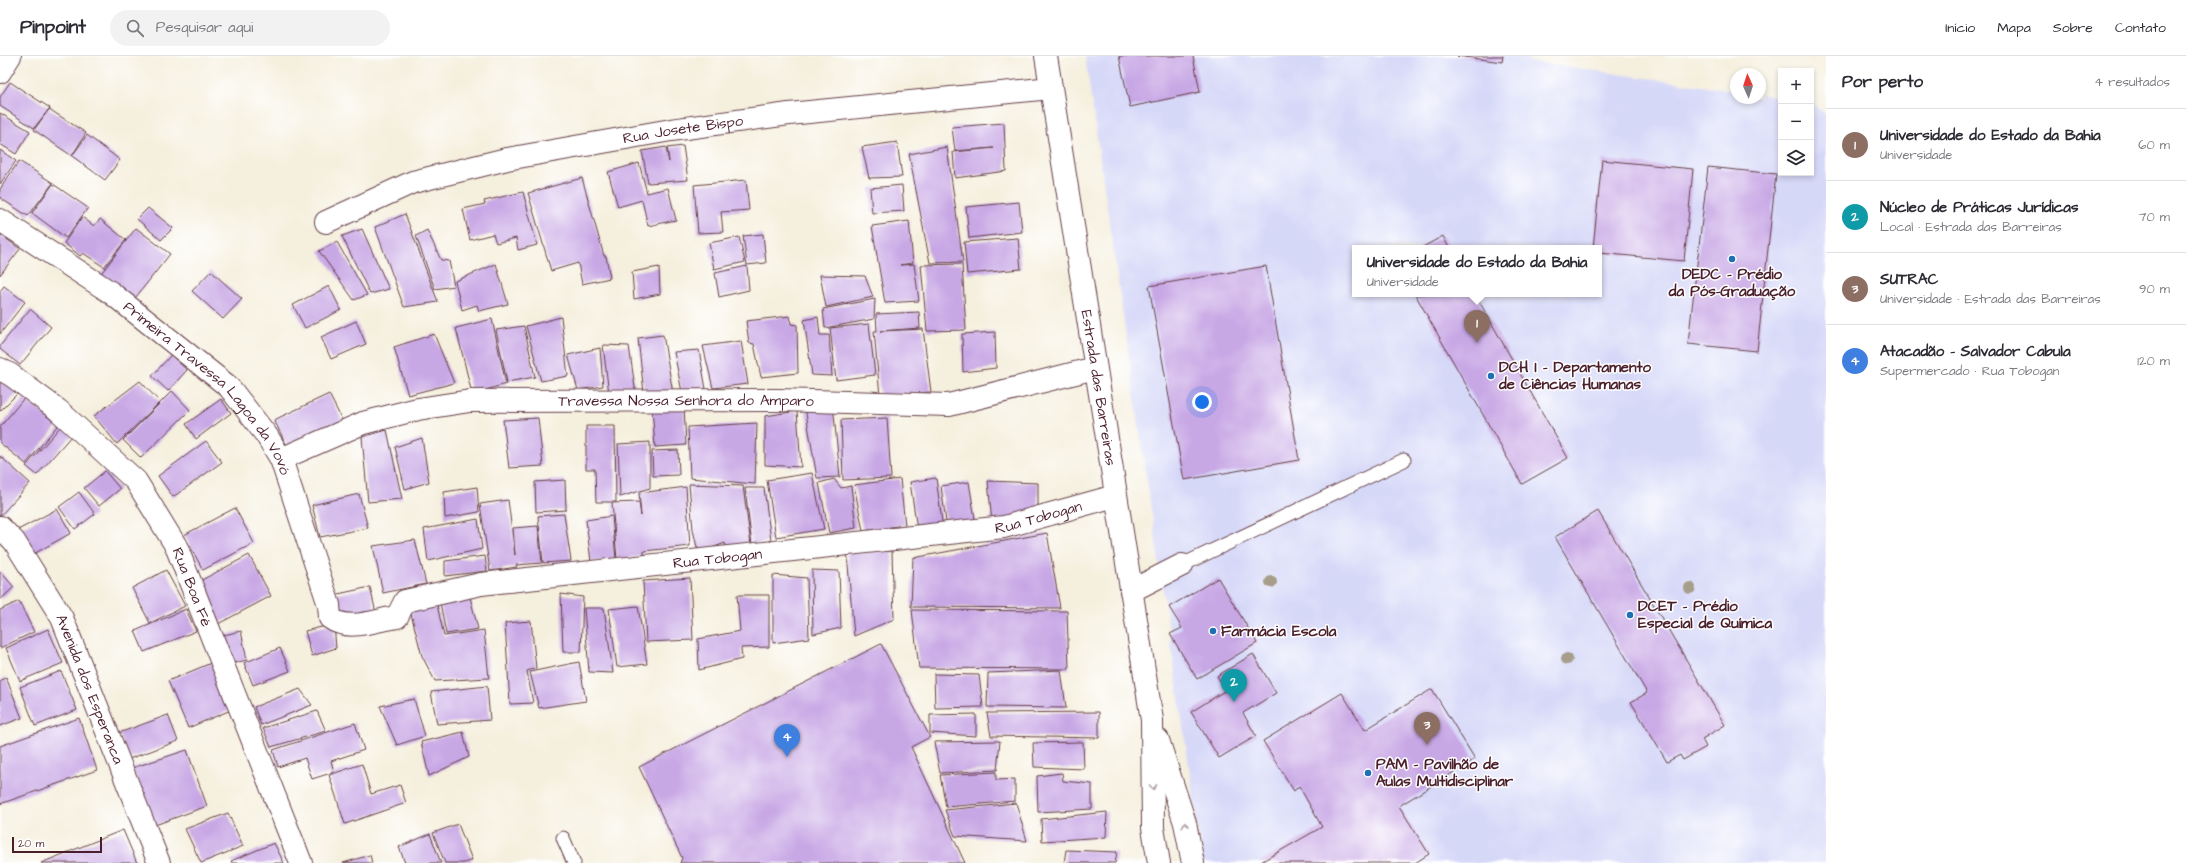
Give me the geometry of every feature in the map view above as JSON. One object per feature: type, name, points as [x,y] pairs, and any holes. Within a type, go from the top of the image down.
[{"type":"street","points":[[0,72],[10,56]]},
{"type":"street","name":"Estrada das Barreiras","points":[[1046,56],[1115,496],[1152,720],[1185,822],[1193,863]]},
{"type":"street","name":"Rua Josete Bispo","points":[[326,222],[414,182],[507,159],[671,130],[789,114],[1051,88]]},
{"type":"street","name":"Primeira Travessa Lagoa da Vovó","points":[[0,220],[110,292],[229,387],[267,436],[281,459],[329,605],[330,618]]},
{"type":"street","name":"Travessa Nossa Senhora do Amparo","points":[[281,459],[363,423],[418,409],[470,401],[778,400],[949,405],[1095,368]]},
{"type":"street","name":"Rua Boa Fé","points":[[0,369],[11,375],[58,410],[136,481],[176,546],[301,863]]},
{"type":"street","name":"Rua Tobogan","points":[[330,618],[338,624],[344,625],[397,617],[405,601],[481,584],[1004,527],[1115,496]]},
{"type":"street","name":"Avenida dos Esperanca","points":[[0,527],[14,541],[62,618],[159,863]]},
{"type":"street","points":[[1131,591],[1182,565]]},
{"type":"street","name":"Estrada das Barreiras","points":[[1152,720],[1153,828],[1159,863]]},
{"type":"lane","points":[[1182,565],[1404,460]]},
{"type":"lane","points":[[563,838],[574,863]]},
{"type":"shaded area","points":[[1085,56],[1528,56],[1528,61],[1730,90],[1730,104],[1766,104],[1766,95],[1778,97],[1778,176],[1814,176],[1814,105],[1826,115],[1826,863],[1203,863]]},
{"type":"building","points":[[1119,56],[1193,56],[1200,92],[1130,107]]},
{"type":"building","points":[[1457,56],[1503,56],[1502,62]]},
{"type":"building","points":[[10,82],[50,108],[34,128],[0,106],[0,97]]},
{"type":"building","points":[[49,109],[86,133],[72,156],[34,130]]},
{"type":"building","points":[[0,113],[30,131],[16,154],[0,144]]},
{"type":"building","points":[[1004,123],[1006,171],[955,178],[953,152],[994,148],[955,151],[952,127]]},
{"type":"building","points":[[87,135],[120,160],[105,180],[72,156]]},
{"type":"building","points":[[897,142],[902,177],[869,178],[862,147]]},
{"type":"building","points":[[683,146],[688,180],[648,183],[642,151],[666,147],[669,162],[667,148]]},
{"type":"building","points":[[947,147],[963,262],[930,263],[909,154]]},
{"type":"building","points":[[0,150],[16,161],[0,184]]},
{"type":"building","points":[[1602,160],[1693,169],[1684,261],[1602,253],[1602,245],[1593,245]]},
{"type":"building","points":[[19,161],[53,183],[28,216],[0,198],[0,189]]},
{"type":"building","points":[[639,163],[647,193],[668,188],[676,220],[648,226],[642,200],[618,207],[608,172]]},
{"type":"building","name":"DEDC - Prédio da Pós-Graduação","points":[[1708,167],[1776,174],[1757,351],[1688,344]]},
{"type":"building","points":[[582,178],[604,256],[606,256],[610,278],[582,284],[578,263],[551,271],[528,193]]},
{"type":"building","points":[[746,180],[749,210],[721,212],[723,232],[698,233],[694,185]]},
{"type":"building","points":[[53,184],[88,208],[66,238],[32,213]]},
{"type":"building","points":[[902,185],[904,211],[872,213],[870,188]]},
{"type":"building","points":[[523,192],[537,245],[518,250],[516,238],[496,243],[493,234],[470,240],[463,209],[485,204],[484,201]]},
{"type":"building","points":[[1019,202],[1022,232],[969,238],[966,207]]},
{"type":"building","points":[[148,208],[173,228],[161,240],[137,219]]},
{"type":"building","points":[[405,214],[438,302],[404,307],[375,227]]},
{"type":"building","points":[[82,217],[94,226],[100,219],[126,240],[104,267],[83,253],[80,256],[64,243]]},
{"type":"building","points":[[909,221],[913,263],[900,265],[914,264],[919,301],[885,303],[872,226]]},
{"type":"building","points":[[136,228],[170,254],[132,302],[99,276]]},
{"type":"building","points":[[362,229],[389,289],[370,294],[342,236]]},
{"type":"building","points":[[427,230],[441,260],[449,261],[454,286],[435,289],[416,236]]},
{"type":"building","points":[[0,234],[20,249],[0,275]]},
{"type":"building","points":[[763,234],[766,263],[747,265],[743,236]]},
{"type":"building","points":[[1443,236],[1448,245],[1426,245]]},
{"type":"building","points":[[739,237],[745,262],[714,269],[709,243]]},
{"type":"building","points":[[1018,238],[1021,269],[967,274],[964,242]]},
{"type":"building","points":[[337,242],[367,295],[354,300],[319,251]]},
{"type":"building","points":[[496,264],[508,304],[479,311],[477,305],[462,310],[455,281]]},
{"type":"building","points":[[962,264],[966,330],[927,331],[921,265]]},
{"type":"building","points":[[747,266],[749,290],[719,297],[715,273]]},
{"type":"building","points":[[1266,266],[1299,460],[1184,480],[1149,286]]},
{"type":"building","points":[[659,267],[660,294],[634,299],[632,272]]},
{"type":"building","points":[[211,271],[242,299],[223,319],[192,291]]},
{"type":"building","points":[[820,275],[865,276],[873,297],[826,307]]},
{"type":"building","points":[[4,286],[25,302],[0,334],[0,291]]},
{"type":"building","points":[[329,286],[341,310],[305,328],[293,305]]},
{"type":"building","name":"DCH I - Departamento de Ciências Humanas","points":[[1417,297],[1477,297],[1568,458],[1522,484]]},
{"type":"building","points":[[875,299],[874,319],[825,328],[823,309]]},
{"type":"building","points":[[30,309],[51,327],[20,365],[0,349],[0,346]]},
{"type":"building","points":[[919,312],[920,328],[880,331],[923,329],[931,392],[880,396],[874,331],[877,331],[876,314]]},
{"type":"building","points":[[790,316],[791,324],[797,325],[798,373],[761,377],[754,344],[749,343],[746,321]]},
{"type":"building","points":[[561,317],[568,376],[541,381],[526,326]]},
{"type":"building","points":[[818,317],[820,335],[829,335],[832,376],[812,375],[804,320]]},
{"type":"building","points":[[492,319],[506,384],[472,394],[456,328]]},
{"type":"building","points":[[356,321],[366,344],[331,359],[321,337]]},
{"type":"building","points":[[869,324],[875,375],[836,380],[830,328]]},
{"type":"building","points":[[524,326],[535,377],[507,382],[496,330]]},
{"type":"building","points":[[995,332],[996,368],[963,372],[962,334]]},
{"type":"building","points":[[434,334],[454,383],[408,395],[394,347]]},
{"type":"building","points":[[663,335],[673,393],[644,393],[638,338]]},
{"type":"building","points":[[741,341],[748,384],[713,388],[703,346]]},
{"type":"building","points":[[603,345],[629,346],[636,395],[609,394]]},
{"type":"building","points":[[600,348],[603,386],[578,390],[568,355]]},
{"type":"building","points":[[699,350],[706,389],[682,392],[674,352]]},
{"type":"building","points":[[171,355],[187,370],[168,391],[152,376]]},
{"type":"building","points":[[2,379],[17,394],[0,411],[0,381]]},
{"type":"building","points":[[140,381],[160,402],[117,444],[94,416]]},
{"type":"building","points":[[172,391],[190,410],[141,458],[123,440]]},
{"type":"building","points":[[329,394],[345,426],[290,452],[274,420]]},
{"type":"building","points":[[24,398],[58,425],[26,464],[0,443],[0,427]]},
{"type":"building","points":[[221,399],[231,413],[196,439],[186,424]]},
{"type":"building","points":[[833,404],[840,477],[817,478],[805,407]]},
{"type":"building","points":[[684,407],[686,445],[655,447],[652,408]]},
{"type":"building","points":[[797,411],[801,467],[765,465],[765,416]]},
{"type":"building","points":[[538,418],[543,466],[509,468],[503,420]]},
{"type":"building","points":[[887,418],[891,478],[843,480],[841,420]]},
{"type":"building","points":[[757,423],[755,484],[690,478],[688,427]]},
{"type":"building","points":[[61,426],[72,435],[37,475],[26,466]]},
{"type":"building","points":[[586,426],[615,426],[616,502],[596,502],[595,469],[586,469]]},
{"type":"building","points":[[387,430],[402,499],[368,502],[362,437]]},
{"type":"building","points":[[422,438],[429,482],[405,489],[395,447]]},
{"type":"building","points":[[206,441],[222,462],[173,497],[158,476]]},
{"type":"building","points":[[650,442],[650,488],[620,497],[618,444]]},
{"type":"building","points":[[678,450],[679,475],[653,476],[652,451]]},
{"type":"building","points":[[0,456],[30,483],[0,516]]},
{"type":"building","points":[[105,471],[120,489],[99,506],[84,488]]},
{"type":"building","points":[[812,473],[824,529],[776,537],[767,480]]},
{"type":"building","points":[[936,478],[943,529],[917,529],[910,482]]},
{"type":"building","points":[[834,479],[841,488],[851,486],[856,528],[829,533],[819,483]]},
{"type":"building","points":[[900,479],[905,525],[863,531],[854,485]]},
{"type":"building","points":[[565,480],[566,510],[536,512],[535,482]]},
{"type":"building","points":[[988,481],[1038,483],[1038,514],[992,523]]},
{"type":"building","points":[[969,482],[976,525],[947,529],[941,486]]},
{"type":"building","points":[[689,484],[743,486],[751,545],[727,549],[725,543],[701,552],[697,547],[693,530]]},
{"type":"building","points":[[477,487],[479,512],[445,518],[444,492]]},
{"type":"building","points":[[686,487],[690,546],[644,551],[644,556],[617,559],[612,503],[639,502],[641,516],[639,493]]},
{"type":"building","points":[[745,488],[764,488],[771,541],[752,545]]},
{"type":"building","points":[[79,492],[95,514],[75,529],[59,507]]},
{"type":"building","points":[[359,494],[368,528],[320,537],[312,505]]},
{"type":"building","points":[[508,500],[515,555],[513,528],[538,526],[542,563],[516,565],[517,567],[490,571],[480,504]]},
{"type":"building","points":[[235,508],[254,543],[203,570],[184,535]]},
{"type":"building","points":[[57,509],[71,533],[32,555],[18,530]]},
{"type":"building","name":"DCET - Prédio Especial de Química","points":[[1598,511],[1725,725],[1702,739],[1706,747],[1683,760],[1680,755],[1667,762],[1631,702],[1647,693],[1555,537]]},
{"type":"building","points":[[564,514],[571,561],[543,563],[538,516]]},
{"type":"building","points":[[612,516],[616,559],[591,562],[586,520]]},
{"type":"building","points":[[478,519],[482,549],[428,561],[424,529]]},
{"type":"building","points":[[1047,533],[1060,608],[911,607],[913,558]]},
{"type":"building","points":[[415,540],[426,584],[383,593],[373,546]]},
{"type":"building","points":[[892,551],[894,619],[854,636],[847,553]]},
{"type":"building","points":[[249,555],[271,596],[218,624],[196,583]]},
{"type":"building","points":[[485,556],[487,571],[445,576],[445,561]]},
{"type":"building","points":[[166,570],[185,606],[150,623],[132,588]]},
{"type":"building","points":[[812,570],[839,571],[841,628],[813,634]]},
{"type":"building","points":[[0,571],[14,587],[0,600]]},
{"type":"building","points":[[773,575],[807,578],[809,638],[773,643]]},
{"type":"building","points":[[690,578],[693,640],[646,642],[643,581]]},
{"type":"building","name":"Farmácia Escola","points":[[1218,578],[1257,643],[1197,679],[1170,634],[1182,628],[1169,607]]},
{"type":"building","points":[[370,587],[376,613],[337,620],[329,596]]},
{"type":"building","points":[[561,594],[583,597],[581,652],[563,652]]},
{"type":"building","points":[[737,595],[769,595],[769,647],[741,648],[742,659],[699,670],[698,639],[740,631]]},
{"type":"building","points":[[470,597],[478,629],[446,634],[440,602]]},
{"type":"building","points":[[19,601],[34,632],[0,648],[0,610]]},
{"type":"building","points":[[437,605],[444,636],[484,630],[489,678],[435,681],[422,656],[409,606]]},
{"type":"building","points":[[638,606],[647,664],[617,667],[609,609]]},
{"type":"building","points":[[584,608],[604,608],[613,673],[589,672]]},
{"type":"building","points":[[186,609],[196,631],[144,652],[135,631]]},
{"type":"building","points":[[912,610],[1067,611],[1069,669],[919,668]]},
{"type":"building","points":[[531,621],[536,668],[527,671],[533,703],[510,704],[505,623]]},
{"type":"building","points":[[334,624],[336,648],[312,656],[305,631]]},
{"type":"building","points":[[48,629],[63,663],[20,681],[6,648]]},
{"type":"building","points":[[241,631],[247,660],[230,664],[224,635]]},
{"type":"building","points":[[881,644],[930,737],[911,747],[965,863],[680,863],[682,858],[639,767]]},
{"type":"building","points":[[280,648],[290,671],[253,685],[244,663]]},
{"type":"building","points":[[1253,654],[1276,693],[1243,713],[1256,736],[1219,758],[1191,712],[1226,690],[1217,676]]},
{"type":"building","points":[[579,662],[586,701],[539,708],[530,672]]},
{"type":"building","points":[[211,663],[231,710],[188,728],[168,681]]},
{"type":"building","points":[[1061,670],[1066,708],[987,707],[988,673]]},
{"type":"building","points":[[61,671],[77,710],[35,726],[20,687]]},
{"type":"building","points":[[934,674],[979,675],[983,707],[935,708]]},
{"type":"building","points":[[6,677],[22,718],[0,726],[0,681]]},
{"type":"building","points":[[487,686],[490,720],[437,724],[431,692]]},
{"type":"building","points":[[300,689],[312,705],[261,725],[254,707]]},
{"type":"building","name":"PAM - Pavilhão de Aulas Multidisciplinar","points":[[1432,689],[1475,759],[1399,806],[1429,854],[1415,863],[1259,863],[1322,827],[1299,786],[1294,791],[1263,741],[1342,693],[1365,730]]},
{"type":"building","points":[[414,699],[425,736],[397,745],[380,706]]},
{"type":"building","points":[[317,711],[326,731],[271,747],[263,728]]},
{"type":"building","points":[[1099,712],[1099,738],[991,736],[987,713]]},
{"type":"building","points":[[976,714],[976,736],[930,733],[930,715]]},
{"type":"building","points":[[168,715],[178,741],[129,759],[119,733]]},
{"type":"building","points":[[79,718],[97,770],[0,804],[0,746]]},
{"type":"building","points":[[355,723],[364,750],[331,761],[334,772],[312,779],[305,758],[278,767],[273,750]]},
{"type":"building","points":[[463,732],[469,757],[429,776],[421,742]]},
{"type":"building","points":[[1000,741],[997,770],[940,773],[934,742]]},
{"type":"building","points":[[1083,742],[1084,769],[1034,767],[1033,743]]},
{"type":"building","points":[[187,750],[207,806],[155,825],[132,768]]},
{"type":"building","points":[[362,764],[371,794],[400,785],[406,803],[345,824],[329,775]]},
{"type":"building","points":[[996,772],[996,780],[1015,779],[1015,801],[946,807],[940,775]]},
{"type":"building","points":[[1062,773],[1063,781],[1092,784],[1092,809],[1038,812],[1037,776]]},
{"type":"building","points":[[1016,803],[1027,841],[955,836],[945,810]]},
{"type":"building","points":[[1107,812],[1106,837],[1042,841],[1041,819]]},
{"type":"building","points":[[228,813],[243,846],[201,863],[185,829]]},
{"type":"building","points":[[458,824],[472,860],[464,863],[445,863],[433,833]]},
{"type":"building","points":[[123,830],[137,863],[41,863]]},
{"type":"building","points":[[430,834],[441,863],[405,863],[399,847]]},
{"type":"building","points":[[274,843],[284,863],[232,863],[231,861]]},
{"type":"building","points":[[1066,850],[1117,852],[1115,863],[1064,863]]},
{"type":"building","points":[[370,855],[372,863],[343,863]]},
{"type":"place","name":"DEDC - Prédio da Pós-Graduação","points":[[1732,259]]},
{"type":"place","name":"Universidade do Estado da Bahia","points":[[1477,343]]},
{"type":"place","name":"DCH I - Departamento de Ciências Humanas","points":[[1491,376]]},
{"type":"place","name":"DCET - Prédio Especial de Química","points":[[1630,615]]},
{"type":"place","name":"Farmácia Escola","points":[[1213,631]]},
{"type":"place","name":"Núcleo de Práticas Jurídicas","points":[[1234,702]]},
{"type":"place","name":"SUTRAC","points":[[1427,745]]},
{"type":"place","name":"Atacadão - Salvador Cabula","points":[[787,757]]},
{"type":"place","name":"PAM - Pavilhão de Aulas Multidisciplinar","points":[[1368,773]]}]
